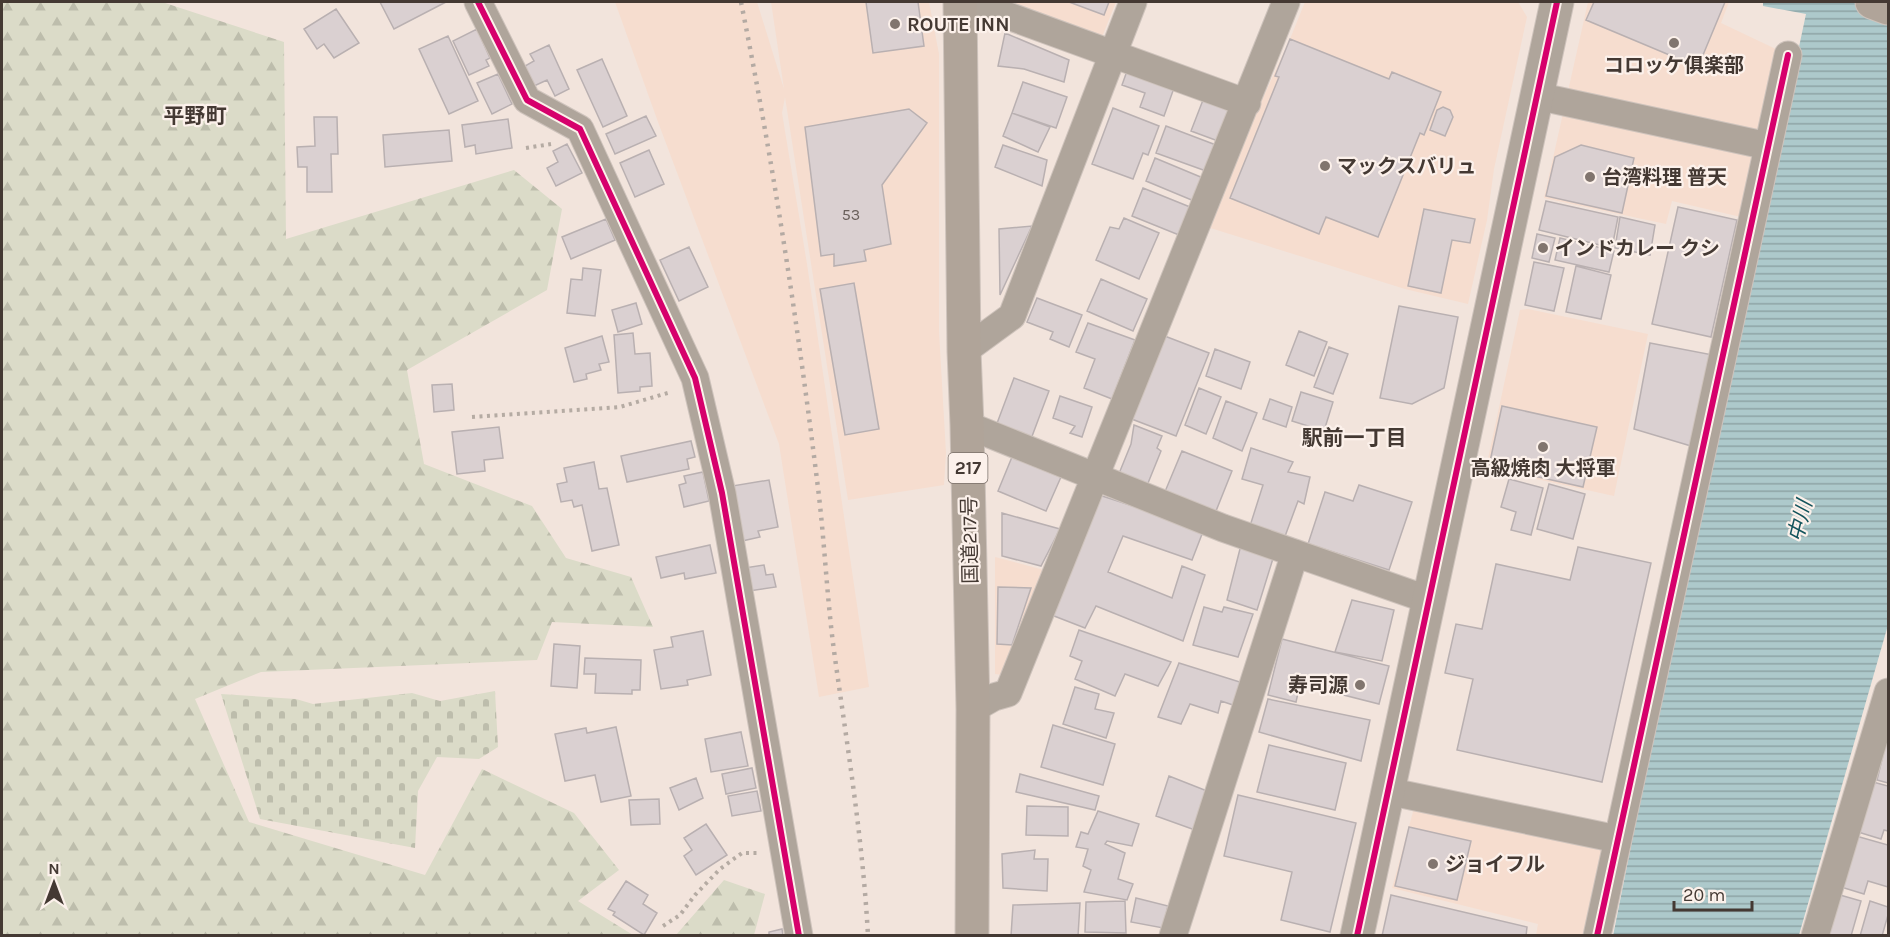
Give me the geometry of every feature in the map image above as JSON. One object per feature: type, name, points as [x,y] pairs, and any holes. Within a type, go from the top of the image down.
[{"type":"highway","name":"国道217号","points":[[960,2],[964,351],[973,709],[972,936]]},
{"type":"highway","points":[[1872,2],[1888,8]]},
{"type":"street","points":[[478,2],[527,100],[580,129],[695,378],[722,493],[799,936]]},
{"type":"street","points":[[970,2],[1247,103]]},
{"type":"street","points":[[964,351],[1012,316],[1133,2]]},
{"type":"street","points":[[973,709],[1008,693],[1286,2]]},
{"type":"street","points":[[1357,936],[1557,2]]},
{"type":"street","points":[[1597,936],[1788,55]]},
{"type":"street","points":[[1537,96],[1768,146]]},
{"type":"street","points":[[967,425],[1223,528],[1429,600]]},
{"type":"street","points":[[1173,936],[1295,553]]},
{"type":"street","points":[[1815,936],[1888,692]]},
{"type":"street","points":[[1387,791],[1617,839]]},
{"type":"path","points":[[472,417],[620,406],[669,393],[695,378]]},
{"type":"path","points":[[663,926],[680,915],[694,895],[711,878],[742,854],[758,854],[788,870]]},
{"type":"shaded area","points":[[615,2],[757,2],[784,89],[771,2],[929,2],[939,54],[939,332],[946,453],[944,485],[848,500],[785,97],[782,113],[807,264],[869,687],[819,697],[779,444]]},
{"type":"shaded area","points":[[1011,2],[1116,2],[1102,37]]},
{"type":"shaded area","points":[[1305,2],[1518,2],[1527,17],[1468,304],[1405,289],[1204,226]]},
{"type":"shaded area","points":[[1588,2],[1729,2],[1721,23],[1780,51],[1741,217],[1672,201],[1666,224],[1544,198]]},
{"type":"shaded area","points":[[1528,309],[1648,334],[1614,496],[1486,468],[1520,310]]},
{"type":"shaded area","points":[[995,557],[1044,570],[1003,675],[995,674]]},
{"type":"shaded area","points":[[1416,801],[1595,840],[1607,856],[1586,935],[1536,935],[1538,924],[1392,888]]},
{"type":"green space","points":[[2,2],[162,2],[284,42],[286,239],[514,170],[562,209],[547,290],[407,370],[424,464],[532,506],[566,558],[631,577],[653,627],[552,622],[537,660],[261,672],[195,699],[249,822],[425,875],[482,769],[574,813],[619,870],[578,901],[633,935],[2,935]]},
{"type":"green space","points":[[495,691],[498,747],[479,759],[437,757],[418,791],[415,848],[260,819],[221,694],[296,699],[313,704],[412,693],[440,701]]},
{"type":"green space","points":[[724,880],[765,894],[754,935],[676,935]]},
{"type":"water","name":"中川","points":[[1763,2],[1888,2],[1888,625],[1799,935],[1613,936],[1659,706],[1806,14],[1763,6]]},
{"type":"building","points":[[380,2],[446,2],[394,29]]},
{"type":"building","name":"ROUTE INN","points":[[866,2],[918,2],[924,46],[873,53]]},
{"type":"building","points":[[1069,2],[1109,2],[1104,15]]},
{"type":"building","name":"コロッケ俱楽部","points":[[1594,2],[1725,2],[1698,67],[1586,20]]},
{"type":"building","points":[[336,9],[359,43],[334,58],[324,44],[317,49],[304,29]]},
{"type":"building","points":[[477,29],[490,58],[486,60],[489,66],[469,75],[453,41]]},
{"type":"building","points":[[1005,33],[1069,60],[1064,82],[1024,69],[998,66]]},
{"type":"building","points":[[448,36],[478,101],[449,114],[419,49]]},
{"type":"building","name":"マックスバリュ","points":[[1290,39],[1389,79],[1392,72],[1441,92],[1424,135],[1420,133],[1378,237],[1326,217],[1319,234],[1230,198],[1279,77],[1275,76]]},
{"type":"building","points":[[549,45],[569,89],[555,96],[547,80],[534,86],[525,66],[534,61],[530,54]]},
{"type":"building","points":[[602,59],[627,116],[603,127],[577,70]]},
{"type":"building","points":[[1127,71],[1174,88],[1164,116],[1140,107],[1145,93],[1122,85]]},
{"type":"building","points":[[498,74],[512,104],[492,114],[477,83]]},
{"type":"building","points":[[1023,82],[1067,97],[1056,128],[1012,113]]},
{"type":"building","points":[[1203,100],[1230,110],[1218,141],[1191,131]]},
{"type":"building","points":[[1443,107],[1450,110],[1453,117],[1445,136],[1430,130],[1437,110]]},
{"type":"building","points":[[1113,108],[1159,126],[1148,155],[1143,153],[1133,179],[1092,164]]},
{"type":"building","points":[[909,109],[927,123],[882,185],[891,244],[864,250],[866,261],[834,266],[834,254],[821,256],[805,127]]},
{"type":"building","points":[[1012,113],[1050,127],[1038,152],[1003,136]]},
{"type":"building","points":[[646,116],[656,136],[615,154],[606,134]]},
{"type":"building","points":[[314,117],[337,117],[338,154],[331,154],[332,192],[307,192],[307,167],[298,167],[297,147],[315,146]]},
{"type":"building","points":[[508,119],[512,148],[476,154],[475,145],[465,147],[462,125]]},
{"type":"building","points":[[1166,126],[1216,145],[1206,171],[1156,153]]},
{"type":"building","points":[[449,130],[452,161],[385,167],[383,135]]},
{"type":"building","points":[[567,144],[582,173],[556,186],[547,168],[558,162],[553,151]]},
{"type":"building","points":[[1003,145],[1047,160],[1042,186],[995,167]]},
{"type":"building","name":"台湾料理 普天","points":[[1581,145],[1634,158],[1622,213],[1546,196],[1555,157]]},
{"type":"building","points":[[649,150],[664,184],[635,197],[620,163]]},
{"type":"building","points":[[1155,158],[1203,178],[1194,201],[1146,181]]},
{"type":"building","points":[[1143,188],[1190,207],[1179,235],[1132,216]]},
{"type":"building","points":[[1546,201],[1618,217],[1612,248],[1539,230]]},
{"type":"building","points":[[1678,207],[1737,220],[1711,337],[1652,324]]},
{"type":"building","points":[[1424,209],[1475,219],[1470,243],[1452,240],[1441,293],[1408,286]]},
{"type":"building","points":[[1620,217],[1655,225],[1650,255],[1615,248]]},
{"type":"building","points":[[1124,218],[1159,233],[1139,279],[1096,260],[1110,227],[1119,229]]},
{"type":"building","points":[[606,219],[615,240],[571,259],[562,237]]},
{"type":"building","points":[[1032,226],[1000,295],[999,229]]},
{"type":"building","name":"インドカレー クシ","points":[[1537,234],[1555,238],[1549,262],[1532,258]]},
{"type":"building","points":[[1560,238],[1614,251],[1609,272],[1555,260]]},
{"type":"building","points":[[689,247],[708,287],[679,301],[660,260]]},
{"type":"building","points":[[1534,262],[1564,268],[1554,311],[1525,305]]},
{"type":"building","points":[[1576,266],[1611,275],[1601,319],[1566,312]]},
{"type":"building","points":[[583,268],[601,270],[595,316],[567,313],[571,279],[582,280]]},
{"type":"building","points":[[1101,279],[1147,299],[1133,331],[1087,311]]},
{"type":"building","points":[[854,283],[879,429],[845,435],[820,289]]},
{"type":"building","points":[[1037,298],[1082,315],[1069,347],[1050,339],[1053,332],[1027,322]]},
{"type":"building","points":[[636,303],[642,324],[618,332],[612,310]]},
{"type":"building","points":[[1399,306],[1458,317],[1444,388],[1412,404],[1380,398]]},
{"type":"building","points":[[1088,323],[1135,340],[1112,399],[1084,388],[1095,359],[1076,352]]},
{"type":"building","points":[[1299,331],[1327,342],[1314,376],[1286,365]]},
{"type":"building","points":[[633,333],[635,354],[650,353],[652,386],[640,387],[640,391],[618,393],[614,335]]},
{"type":"building","points":[[1162,335],[1209,353],[1176,436],[1129,418]]},
{"type":"building","points":[[602,336],[609,362],[599,364],[601,370],[586,374],[587,379],[574,382],[565,348]]},
{"type":"building","points":[[1650,343],[1713,355],[1691,446],[1634,429]]},
{"type":"building","points":[[1329,347],[1348,354],[1333,394],[1314,387]]},
{"type":"building","points":[[1215,349],[1250,362],[1241,389],[1206,376]]},
{"type":"building","points":[[1014,378],[1049,391],[1031,439],[996,426]]},
{"type":"building","points":[[452,384],[454,410],[434,412],[432,385]]},
{"type":"building","points":[[1199,388],[1221,397],[1206,434],[1185,425]]},
{"type":"building","points":[[1301,392],[1333,402],[1324,431],[1292,421]]},
{"type":"building","points":[[1060,396],[1092,407],[1082,437],[1070,433],[1075,426],[1053,418]]},
{"type":"building","points":[[1270,399],[1292,407],[1286,427],[1263,419]]},
{"type":"building","points":[[1226,401],[1257,413],[1242,451],[1213,438]]},
{"type":"building","name":"高級焼肉 大将軍","points":[[1502,406],[1597,427],[1583,487],[1489,466]]},
{"type":"building","points":[[1134,425],[1162,436],[1157,448],[1161,451],[1146,488],[1118,476],[1131,444]]},
{"type":"building","points":[[499,427],[503,458],[484,460],[485,471],[457,474],[452,432]]},
{"type":"building","points":[[691,441],[695,457],[687,459],[689,469],[627,482],[621,456]]},
{"type":"building","points":[[1251,448],[1293,462],[1288,472],[1310,477],[1304,504],[1298,501],[1284,539],[1250,526],[1263,485],[1242,479]]},
{"type":"building","points":[[1182,451],[1232,471],[1214,516],[1164,494]]},
{"type":"building","points":[[1012,457],[1061,477],[1046,511],[998,491]]},
{"type":"building","points":[[594,462],[599,489],[607,488],[619,545],[592,551],[582,505],[574,507],[572,500],[561,502],[557,484],[567,482],[564,468]]},
{"type":"building","points":[[703,472],[709,501],[684,507],[679,485],[686,483],[684,476]]},
{"type":"building","points":[[1509,479],[1543,488],[1531,535],[1511,530],[1516,512],[1501,507]]},
{"type":"building","points":[[769,480],[778,527],[758,531],[760,537],[742,541],[732,486]]},
{"type":"building","points":[[1549,484],[1585,494],[1573,539],[1537,529]]},
{"type":"building","points":[[1359,485],[1412,502],[1389,570],[1308,544],[1325,492],[1353,501]]},
{"type":"building","points":[[1099,495],[1204,529],[1192,560],[1123,536],[1108,572],[1172,598],[1182,566],[1205,575],[1183,641],[1096,606],[1085,628],[1049,614]]},
{"type":"building","points":[[1002,513],[1060,529],[1041,566],[1002,556]]},
{"type":"building","points":[[1242,541],[1275,552],[1257,610],[1227,600]]},
{"type":"building","points":[[710,545],[716,573],[685,579],[684,573],[661,578],[656,557]]},
{"type":"building","points":[[1578,547],[1651,563],[1602,782],[1457,750],[1473,679],[1445,673],[1456,624],[1482,629],[1496,564],[1570,580]]},
{"type":"building","points":[[764,565],[766,575],[773,574],[776,587],[749,591],[744,568]]},
{"type":"building","points":[[998,587],[1031,588],[1012,645],[997,644]]},
{"type":"building","points":[[1352,600],[1394,610],[1382,661],[1335,652]]},
{"type":"building","points":[[1204,607],[1222,612],[1224,607],[1253,614],[1238,657],[1193,645]]},
{"type":"building","points":[[1079,630],[1171,662],[1158,686],[1125,674],[1115,696],[1075,679],[1082,661],[1070,656]]},
{"type":"building","points":[[703,631],[711,675],[687,680],[688,685],[661,689],[654,650],[673,647],[671,637]]},
{"type":"building","points":[[1282,639],[1389,666],[1379,704],[1300,684],[1296,702],[1268,695]]},
{"type":"building","points":[[554,644],[580,646],[577,688],[551,686]]},
{"type":"building","points":[[585,658],[641,660],[640,690],[632,690],[632,694],[595,693],[596,674],[584,674]]},
{"type":"building","points":[[1179,663],[1243,683],[1236,706],[1221,701],[1218,713],[1190,704],[1181,724],[1158,717]]},
{"type":"building","points":[[1075,687],[1099,694],[1095,709],[1114,713],[1106,738],[1063,724]]},
{"type":"building","points":[[1268,699],[1370,720],[1361,761],[1259,732]]},
{"type":"building","points":[[1053,725],[1115,744],[1103,785],[1041,767]]},
{"type":"building","points":[[616,727],[631,796],[601,802],[595,775],[565,781],[555,734],[586,728],[587,733]]},
{"type":"building","points":[[741,732],[748,766],[711,772],[705,739]]},
{"type":"building","points":[[1888,734],[1888,783],[1877,780]]},
{"type":"building","points":[[1269,745],[1346,763],[1335,810],[1257,792]]},
{"type":"building","points":[[752,768],[756,788],[726,794],[722,774]]},
{"type":"building","points":[[1020,774],[1099,796],[1095,810],[1016,792]]},
{"type":"building","points":[[1169,776],[1207,791],[1195,830],[1156,816]]},
{"type":"building","points":[[696,778],[703,798],[679,810],[670,788]]},
{"type":"building","points":[[1873,782],[1888,786],[1888,831],[1884,830],[1881,839],[1858,832]]},
{"type":"building","points":[[757,791],[761,811],[732,816],[728,796]]},
{"type":"building","points":[[1238,795],[1356,823],[1330,932],[1281,920],[1292,872],[1224,856]]},
{"type":"building","points":[[659,799],[660,824],[631,825],[629,800]]},
{"type":"building","points":[[1027,806],[1068,807],[1068,836],[1026,835]]},
{"type":"building","points":[[1098,811],[1139,824],[1132,846],[1107,841],[1105,844],[1125,853],[1118,879],[1133,884],[1127,900],[1084,892],[1091,870],[1083,866],[1088,849],[1076,847],[1081,832],[1088,834]]},
{"type":"building","points":[[706,824],[727,855],[696,875],[684,856],[692,850],[684,838]]},
{"type":"building","name":"ジョイフル","points":[[1409,827],[1471,841],[1457,900],[1395,886]]},
{"type":"building","points":[[1856,836],[1888,845],[1888,887],[1868,881],[1864,894],[1841,887]]},
{"type":"building","points":[[1035,850],[1034,859],[1048,859],[1047,891],[1003,888],[1002,854]]},
{"type":"building","points":[[626,881],[648,895],[643,904],[657,913],[644,935],[613,915],[615,912],[608,909]]},
{"type":"building","points":[[1391,895],[1527,927],[1526,936],[1382,936]]},
{"type":"building","points":[[1840,895],[1861,901],[1851,936],[1828,936]]},
{"type":"building","points":[[1136,898],[1168,906],[1163,928],[1131,922]]},
{"type":"building","points":[[1125,901],[1126,933],[1085,932],[1086,902]]},
{"type":"building","points":[[1870,901],[1888,907],[1882,936],[1860,936]]},
{"type":"building","points":[[1080,903],[1078,936],[1011,936],[1013,905]]},
{"type":"building","points":[[782,929],[783,936],[769,936],[769,932]]},
{"type":"railway","points":[[741,2],[774,183],[802,366],[820,509],[832,637],[859,831],[868,936]]},
{"type":"cycle path","points":[[478,2],[527,100],[580,129],[695,378],[722,493],[799,936]]},
{"type":"cycle path","points":[[1357,936],[1557,2]]},
{"type":"cycle path","points":[[1597,936],[1788,55]]},
{"type":"place","name":"ROUTE INN","points":[[895,24]]},
{"type":"place","name":"コロッケ俱楽部","points":[[1674,43]]},
{"type":"place","name":"マックスバリュ","points":[[1325,166]]},
{"type":"place","name":"台湾料理 普天","points":[[1590,177]]},
{"type":"place","name":"インドカレー クシ","points":[[1543,248]]},
{"type":"place","name":"高級焼肉 大将軍","points":[[1543,447]]},
{"type":"place","name":"寿司源","points":[[1360,685]]},
{"type":"place","name":"ジョイフル","points":[[1433,864]]},
{"type":"district","name":"平野町","points":[[195,116]]},
{"type":"district","name":"駅前一丁目","points":[[1354,438]]}]
